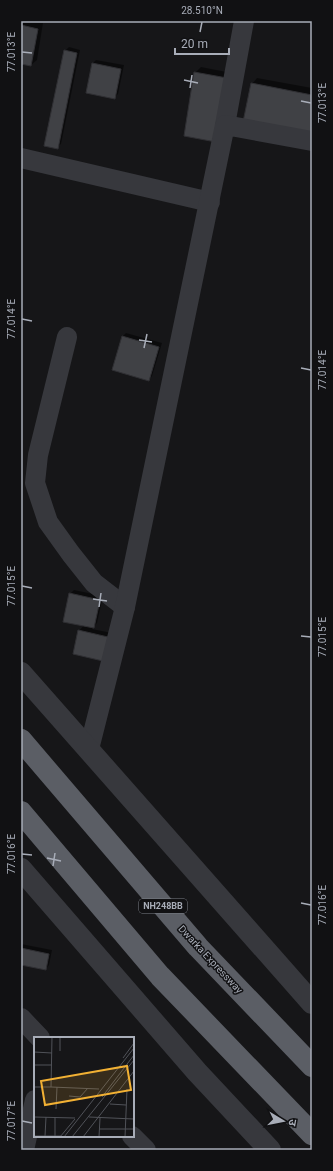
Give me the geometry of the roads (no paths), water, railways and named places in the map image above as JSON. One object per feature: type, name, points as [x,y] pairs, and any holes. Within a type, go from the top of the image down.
[{"type":"highway","name":"Dwarka Expressway","points":[[21,740],[198,947],[312,1066]]},
{"type":"highway","points":[[21,812],[160,976],[312,1134]]},
{"type":"street","points":[[89,750],[125,607],[146,498],[210,202],[244,21]]},
{"type":"street","points":[[225,125],[312,141]]},
{"type":"street","points":[[21,158],[210,202]]},
{"type":"street","points":[[67,337],[38,455],[35,483],[48,522],[71,554],[94,583],[125,607]]},
{"type":"street","points":[[21,673],[312,1003]]},
{"type":"street","points":[[21,869],[197,1072],[270,1150]]},
{"type":"street","points":[[21,1018],[39,1037]]},
{"type":"street","points":[[24,1150],[29,1111]]},
{"type":"street","points":[[133,1137],[146,1150]]}]
